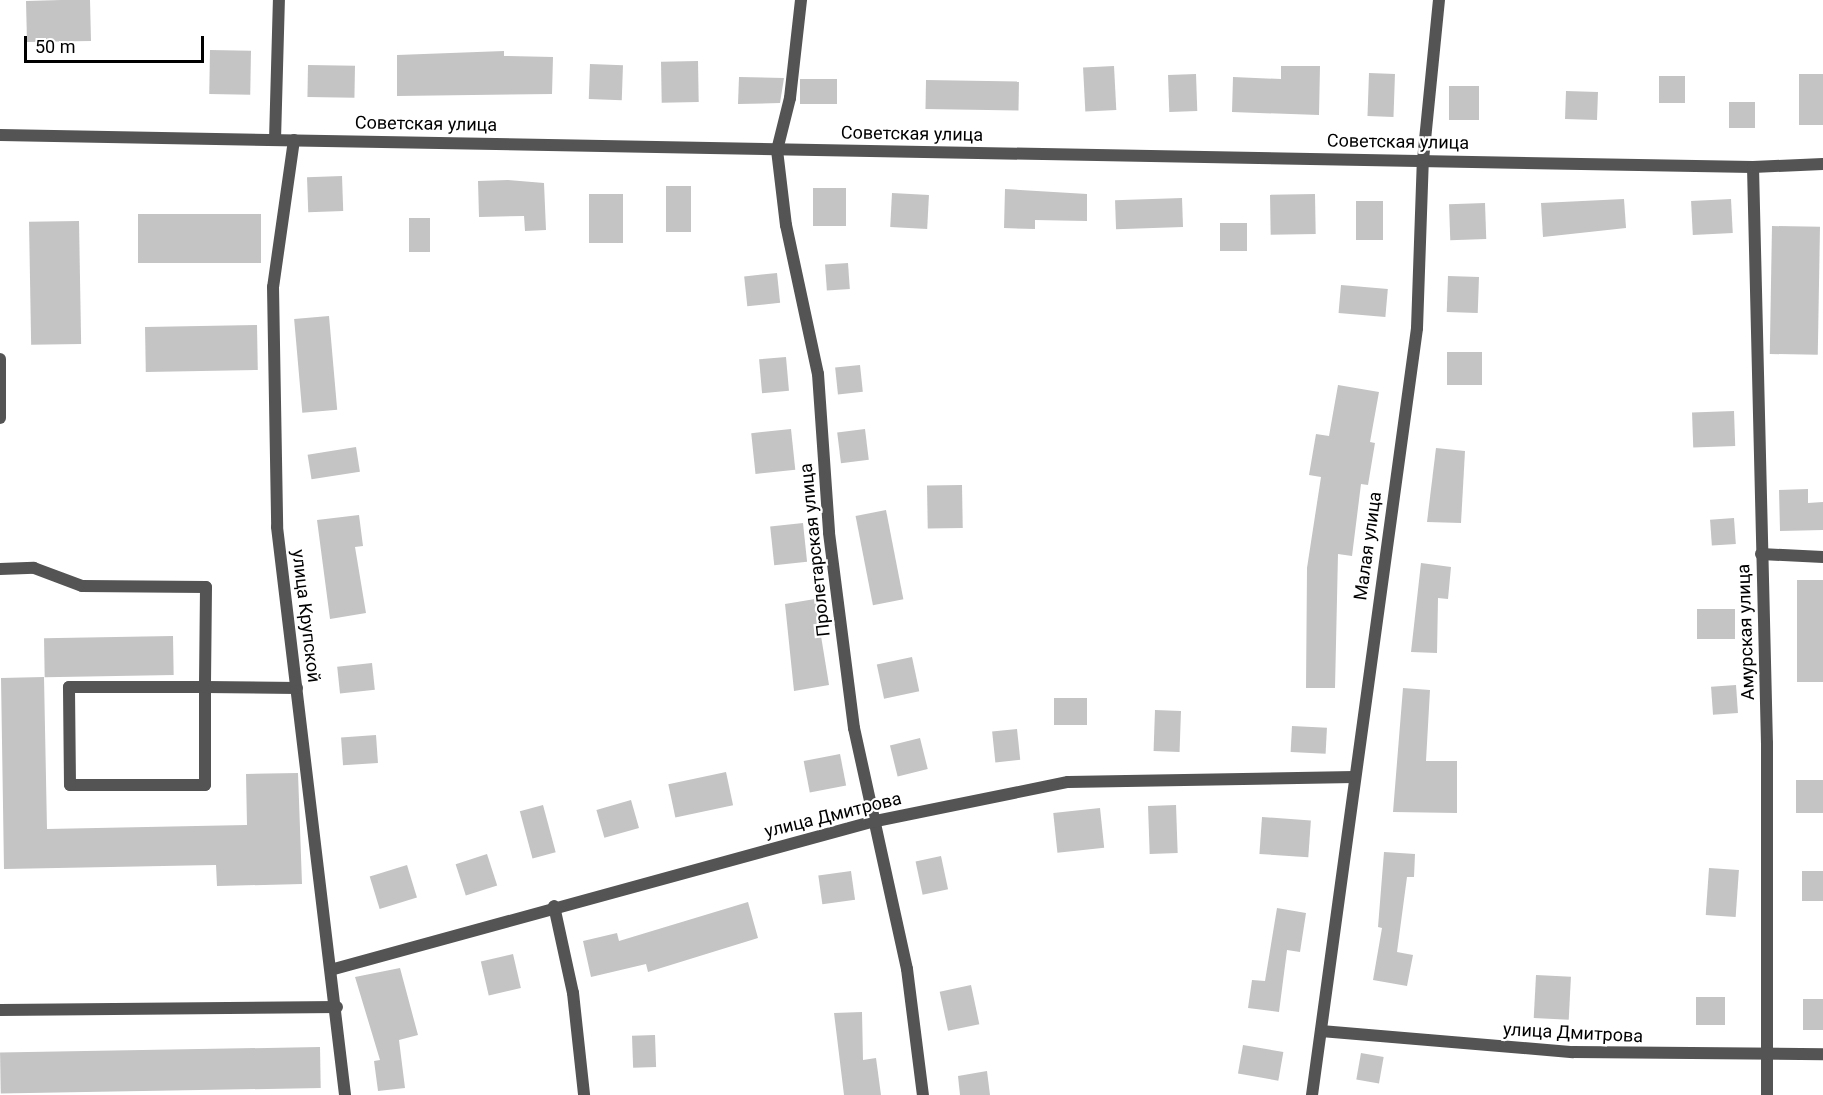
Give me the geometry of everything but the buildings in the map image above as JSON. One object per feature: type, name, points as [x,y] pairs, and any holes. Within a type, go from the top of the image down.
[{"type":"street","points":[[275,140],[279,0]]},
{"type":"street","name":"Пролетарская улица","points":[[801,0],[790,98],[777,150],[786,225],[818,374],[829,533],[871,822],[907,969],[923,1095]]},
{"type":"street","name":"Малая улица","points":[[1312,1095],[1417,328],[1423,160],[1439,0]]},
{"type":"street","name":"Советская улица","points":[[0,135],[1753,167],[1823,164]]},
{"type":"street","name":"улица Крупской","points":[[294,140],[273,287],[271,407],[276,527],[334,969],[345,1095]]},
{"type":"street","name":"Амурская улица","points":[[1753,167],[1761,554],[1767,1095]]},
{"type":"street","points":[[0,359],[0,418]]},
{"type":"street","points":[[1761,554],[1823,557]]},
{"type":"street","points":[[0,569],[34,568],[82,586],[206,587],[206,687],[205,785],[70,785],[69,687],[206,687],[297,688]]},
{"type":"street","name":"улица Дмитрова","points":[[334,969],[554,906],[871,822],[1068,782],[1354,777]]},
{"type":"street","points":[[554,906],[573,993],[584,1095]]},
{"type":"street","points":[[0,1010],[337,1007]]},
{"type":"street","name":"улица Дмитрова","points":[[1322,1031],[1573,1052],[1823,1054]]}]
